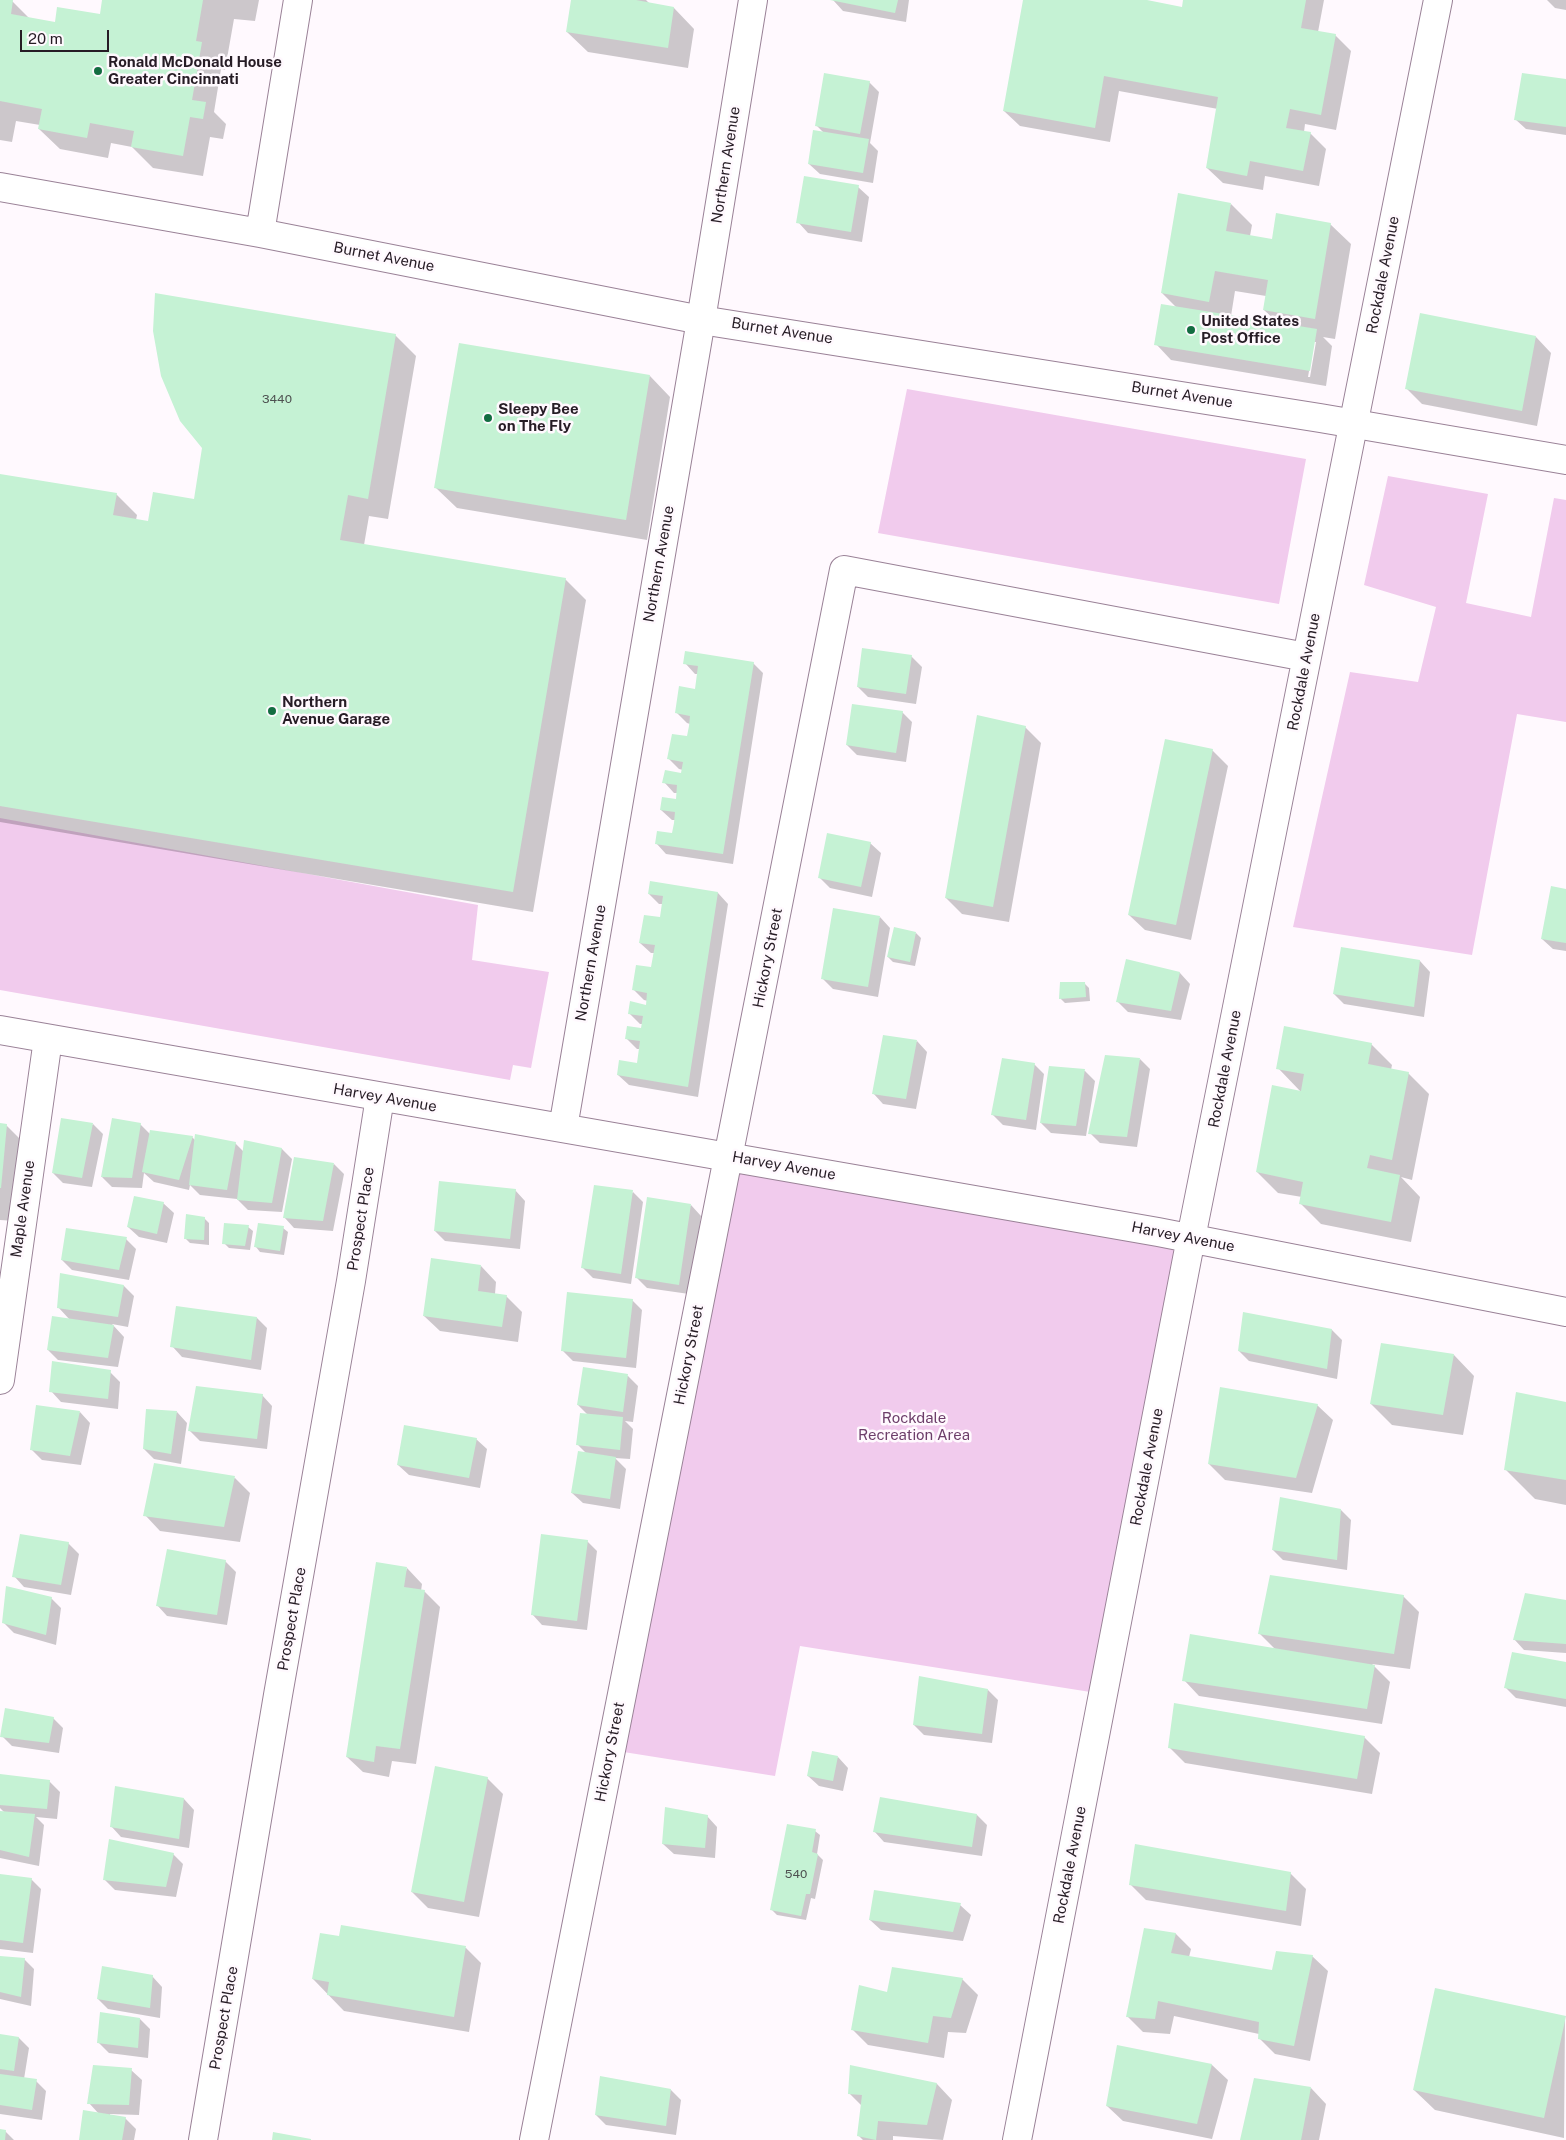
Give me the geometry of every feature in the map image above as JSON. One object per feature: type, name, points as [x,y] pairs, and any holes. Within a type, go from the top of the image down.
[{"type":"street","points":[[260,233],[298,0]]},
{"type":"street","name":"Northern Avenue","points":[[564,1128],[701,320],[753,0]]},
{"type":"street","name":"Rockdale Avenue","points":[[1017,2140],[1191,1238],[1438,0]]},
{"type":"street","name":"Burnet Avenue","points":[[0,187],[260,233],[701,320],[1353,423],[1566,460]]},
{"type":"street","name":"Hickory Street","points":[[534,2140],[844,570],[1306,657]]},
{"type":"street","name":"Harvey Avenue","points":[[0,1030],[1191,1238],[1566,1312]]},
{"type":"street","name":"Maple Avenue","points":[[0,1380],[48,1039]]},
{"type":"street","name":"Prospect Place","points":[[203,2140],[351,1281],[380,1097]]},
{"type":"green space","points":[[907,389],[1306,459],[1279,604],[878,533]]},
{"type":"green space","points":[[1388,476],[1488,494],[1466,603],[1531,617],[1554,498],[1566,500],[1566,722],[1517,714],[1472,955],[1293,927],[1350,672],[1418,682],[1436,607],[1364,585]]},
{"type":"green space","points":[[0,818],[478,905],[472,960],[549,972],[531,1068],[513,1065],[510,1080],[0,990]]},
{"type":"green space","name":"Rockdale Recreation Area","points":[[728,1156],[1191,1238],[1103,1694],[800,1646],[775,1776],[611,1750]]},
{"type":"building","name":"Ronald McDonald House Greater Cincinnati","points":[[0,0],[13,0],[11,14],[55,22],[57,7],[100,14],[102,0],[203,0],[196,41],[202,42],[192,100],[206,102],[203,119],[190,117],[183,156],[131,147],[134,131],[90,123],[87,138],[38,129],[42,109],[0,101]]},
{"type":"building","points":[[571,0],[636,0],[674,7],[668,48],[566,32]]},
{"type":"building","points":[[830,0],[898,0],[895,13]]},
{"type":"building","points":[[1023,0],[1147,0],[1182,7],[1183,0],[1306,0],[1301,28],[1336,34],[1321,115],[1290,109],[1286,128],[1311,132],[1303,171],[1250,161],[1247,176],[1206,168],[1218,97],[1104,76],[1095,128],[1003,111]]},
{"type":"building","points":[[824,73],[870,81],[860,134],[815,126]]},
{"type":"building","points":[[1522,73],[1566,79],[1566,127],[1514,120]]},
{"type":"building","points":[[813,130],[869,139],[863,173],[808,164]]},
{"type":"building","points":[[804,176],[859,185],[851,232],[796,223]]},
{"type":"building","points":[[1178,193],[1231,203],[1226,231],[1272,239],[1276,213],[1331,223],[1315,319],[1263,310],[1268,280],[1215,271],[1209,302],[1161,293]]},
{"type":"building","name":"Northern Avenue Garage","points":[[155,293],[396,334],[368,499],[348,495],[340,540],[566,578],[513,892],[0,806],[0,474],[117,493],[113,515],[148,521],[153,492],[194,499],[202,448],[180,421],[161,376],[153,331]]},
{"type":"building","points":[[1161,304],[1317,329],[1310,371],[1154,345]]},
{"type":"building","points":[[1420,313],[1536,336],[1522,411],[1405,389]]},
{"type":"building","points":[[459,343],[650,375],[626,520],[434,488]]},
{"type":"building","points":[[862,648],[912,655],[906,694],[857,687]]},
{"type":"building","points":[[685,651],[754,662],[723,854],[655,844],[657,831],[672,833],[674,823],[675,812],[660,810],[662,797],[676,799],[677,785],[662,783],[665,770],[681,773],[683,762],[667,759],[672,734],[687,736],[689,726],[690,716],[675,713],[679,686],[695,689],[698,666],[683,664]]},
{"type":"building","points":[[852,704],[903,711],[896,753],[846,745]]},
{"type":"building","points":[[977,715],[1026,726],[993,907],[945,898]]},
{"type":"building","points":[[1165,739],[1213,749],[1176,925],[1128,915]]},
{"type":"building","points":[[827,833],[871,842],[861,887],[818,878]]},
{"type":"building","points":[[650,881],[718,892],[688,1087],[617,1075],[619,1060],[637,1063],[640,1041],[625,1039],[627,1026],[641,1028],[643,1016],[628,1014],[630,1001],[646,1005],[647,993],[632,990],[636,965],[651,967],[655,945],[639,943],[644,915],[660,917],[663,896],[648,894]]},
{"type":"building","points":[[1551,886],[1566,889],[1566,943],[1541,939]]},
{"type":"building","points":[[833,908],[880,916],[868,987],[821,979]]},
{"type":"building","points":[[894,927],[916,932],[910,962],[887,957]]},
{"type":"building","points":[[1341,947],[1420,960],[1414,1007],[1333,994]]},
{"type":"building","points":[[1126,959],[1180,972],[1171,1011],[1116,1002]]},
{"type":"building","points":[[1060,982],[1085,982],[1086,997],[1059,999]]},
{"type":"building","points":[[1284,1026],[1372,1043],[1368,1064],[1409,1072],[1392,1160],[1370,1155],[1367,1168],[1400,1175],[1391,1222],[1299,1204],[1303,1182],[1256,1172],[1272,1085],[1301,1091],[1304,1074],[1276,1069]]},
{"type":"building","points":[[883,1035],[917,1040],[906,1099],[872,1094]]},
{"type":"building","points":[[1105,1055],[1140,1058],[1127,1137],[1088,1134]]},
{"type":"building","points":[[1002,1058],[1035,1063],[1026,1120],[991,1115]]},
{"type":"building","points":[[1049,1066],[1085,1069],[1076,1126],[1040,1123]]},
{"type":"building","points":[[61,1118],[93,1123],[82,1178],[52,1173]]},
{"type":"building","points":[[112,1118],[141,1123],[132,1178],[101,1177]]},
{"type":"building","points":[[0,1123],[7,1124],[1,1188],[0,1188]]},
{"type":"building","points":[[150,1130],[193,1136],[179,1180],[142,1172]]},
{"type":"building","points":[[195,1134],[236,1142],[227,1190],[189,1185]]},
{"type":"building","points":[[244,1140],[282,1148],[272,1203],[237,1200]]},
{"type":"building","points":[[294,1157],[334,1163],[323,1221],[283,1218]]},
{"type":"building","points":[[439,1181],[516,1189],[510,1239],[434,1231]]},
{"type":"building","points":[[594,1185],[633,1190],[621,1274],[581,1268]]},
{"type":"building","points":[[134,1196],[164,1202],[157,1234],[127,1227]]},
{"type":"building","points":[[647,1197],[691,1204],[679,1285],[635,1278]]},
{"type":"building","points":[[186,1214],[205,1217],[204,1240],[184,1239]]},
{"type":"building","points":[[224,1223],[249,1225],[245,1246],[222,1244]]},
{"type":"building","points":[[258,1223],[284,1226],[280,1251],[254,1247]]},
{"type":"building","points":[[66,1228],[127,1237],[119,1270],[61,1260]]},
{"type":"building","points":[[431,1258],[481,1265],[478,1291],[507,1295],[502,1327],[423,1316]]},
{"type":"building","points":[[60,1273],[124,1285],[118,1317],[57,1308]]},
{"type":"building","points":[[567,1292],[633,1299],[626,1358],[561,1351]]},
{"type":"building","points":[[176,1306],[257,1317],[251,1360],[170,1347]]},
{"type":"building","points":[[1243,1312],[1332,1329],[1327,1369],[1238,1351]]},
{"type":"building","points":[[52,1316],[114,1325],[108,1358],[47,1350]]},
{"type":"building","points":[[1381,1343],[1454,1354],[1443,1415],[1370,1404]]},
{"type":"building","points":[[52,1361],[111,1370],[108,1399],[49,1392]]},
{"type":"building","points":[[583,1367],[628,1374],[623,1412],[577,1405]]},
{"type":"building","points":[[196,1386],[263,1394],[257,1439],[188,1431]]},
{"type":"building","points":[[1220,1387],[1318,1404],[1296,1478],[1208,1464]]},
{"type":"building","points":[[1516,1392],[1566,1402],[1566,1480],[1504,1470]]},
{"type":"building","points":[[36,1405],[80,1411],[70,1456],[30,1450]]},
{"type":"building","points":[[146,1409],[177,1411],[171,1454],[143,1449]]},
{"type":"building","points":[[580,1413],[623,1417],[620,1450],[576,1445]]},
{"type":"building","points":[[404,1425],[477,1438],[469,1478],[397,1465]]},
{"type":"building","points":[[578,1451],[616,1457],[610,1499],[571,1493]]},
{"type":"building","points":[[154,1463],[235,1476],[224,1527],[143,1516]]},
{"type":"building","points":[[1280,1497],[1341,1509],[1337,1560],[1272,1550]]},
{"type":"building","points":[[20,1534],[69,1542],[61,1585],[12,1577]]},
{"type":"building","points":[[541,1534],[588,1540],[577,1621],[531,1615]]},
{"type":"building","points":[[167,1549],[226,1560],[217,1615],[156,1606]]},
{"type":"building","points":[[376,1562],[407,1567],[404,1587],[425,1590],[400,1749],[376,1746],[374,1762],[346,1757]]},
{"type":"building","points":[[1270,1575],[1404,1595],[1394,1654],[1258,1634]]},
{"type":"building","points":[[6,1586],[52,1597],[46,1635],[2,1623]]},
{"type":"building","points":[[1525,1593],[1566,1600],[1566,1644],[1513,1640]]},
{"type":"building","points":[[1190,1634],[1375,1665],[1367,1709],[1182,1681]]},
{"type":"building","points":[[1512,1652],[1566,1662],[1566,1699],[1504,1688]]},
{"type":"building","points":[[919,1676],[988,1689],[982,1734],[913,1725]]},
{"type":"building","points":[[1174,1703],[1365,1736],[1357,1779],[1168,1748]]},
{"type":"building","points":[[5,1708],[54,1717],[49,1743],[0,1737]]},
{"type":"building","points":[[812,1751],[838,1756],[833,1781],[807,1776]]},
{"type":"building","points":[[435,1766],[488,1777],[464,1902],[411,1892]]},
{"type":"building","points":[[0,1774],[50,1780],[47,1809],[0,1805]]},
{"type":"building","points":[[115,1786],[184,1798],[179,1839],[110,1827]]},
{"type":"building","points":[[880,1797],[977,1814],[972,1847],[873,1832]]},
{"type":"building","points":[[665,1807],[708,1815],[705,1848],[662,1844]]},
{"type":"building","points":[[0,1811],[35,1814],[29,1857],[0,1850]]},
{"type":"building","points":[[787,1824],[816,1829],[812,1852],[818,1854],[810,1894],[806,1894],[801,1916],[770,1910]]},
{"type":"building","points":[[109,1839],[174,1853],[166,1887],[103,1880]]},
{"type":"building","points":[[1135,1844],[1291,1872],[1286,1911],[1129,1885]]},
{"type":"building","points":[[0,1874],[32,1878],[23,1943],[0,1940]]},
{"type":"building","points":[[874,1890],[961,1903],[953,1932],[869,1920]]},
{"type":"building","points":[[341,1925],[466,1946],[454,2017],[327,1995],[329,1982],[312,1979],[320,1933],[339,1936]]},
{"type":"building","points":[[1144,1928],[1176,1933],[1171,1953],[1272,1970],[1276,1951],[1313,1955],[1294,2046],[1258,2039],[1259,2022],[1158,2001],[1155,2019],[1126,2017]]},
{"type":"building","points":[[0,1956],[25,1958],[21,1997],[0,1992]]},
{"type":"building","points":[[102,1966],[153,1975],[150,2008],[97,1999]]},
{"type":"building","points":[[892,1967],[963,1978],[951,2018],[933,2016],[928,2043],[851,2030],[859,1985],[887,1992]]},
{"type":"building","points":[[1435,1988],[1566,2016],[1544,2118],[1413,2090]]},
{"type":"building","points":[[100,2012],[140,2018],[138,2048],[97,2043]]},
{"type":"building","points":[[0,2034],[19,2037],[14,2071],[0,2069]]},
{"type":"building","points":[[1117,2045],[1212,2064],[1197,2124],[1106,2106]]},
{"type":"building","points":[[93,2065],[132,2068],[129,2105],[87,2104]]},
{"type":"building","points":[[850,2065],[937,2083],[927,2125],[878,2121],[876,2140],[857,2136],[862,2095],[848,2094]]},
{"type":"building","points":[[0,2074],[37,2079],[32,2110],[0,2105]]},
{"type":"building","points":[[600,2076],[671,2089],[666,2126],[595,2115]]},
{"type":"building","points":[[1254,2078],[1311,2087],[1301,2140],[1240,2140]]},
{"type":"building","points":[[83,2110],[126,2117],[122,2140],[79,2140]]},
{"type":"building","points":[[0,2129],[6,2130],[5,2140],[0,2140]]},
{"type":"building","points":[[273,2132],[311,2139],[311,2140],[272,2140]]},
{"type":"place","name":"Ronald McDonald House Greater Cincinnati","points":[[98,71]]},
{"type":"place","name":"United States Post Office","points":[[1191,330]]},
{"type":"place","name":"Sleepy Bee on The Fly","points":[[488,418]]},
{"type":"place","name":"Northern Avenue Garage","points":[[272,711]]}]
